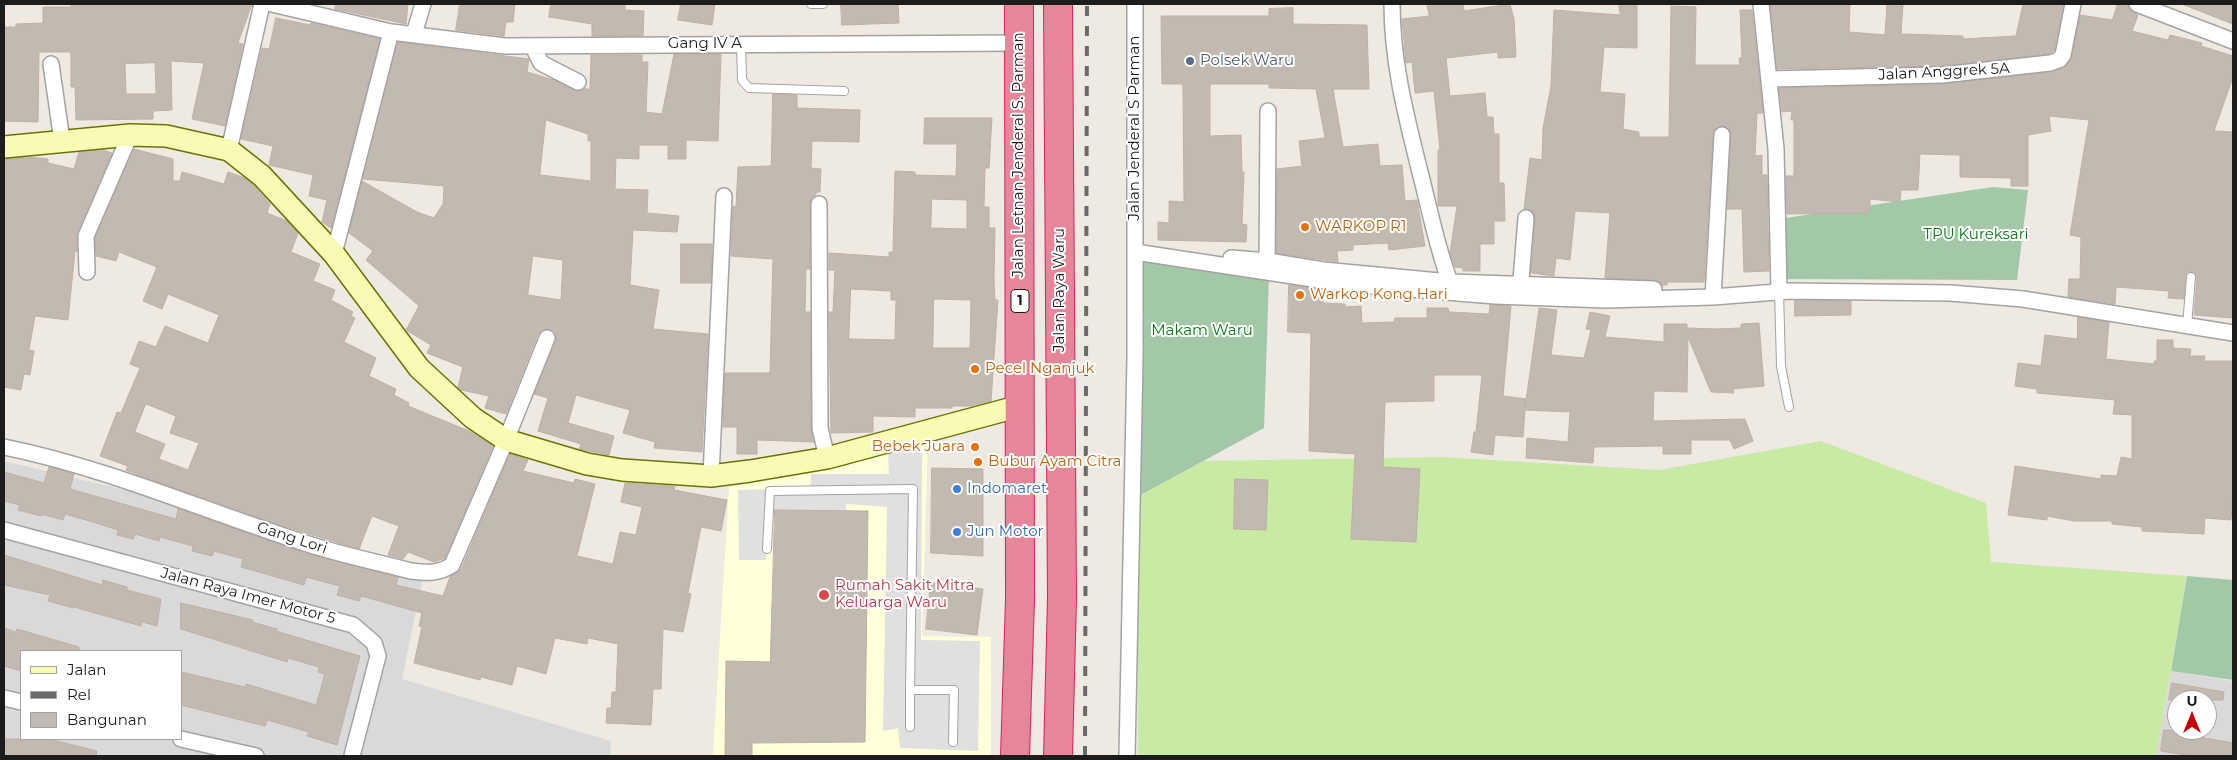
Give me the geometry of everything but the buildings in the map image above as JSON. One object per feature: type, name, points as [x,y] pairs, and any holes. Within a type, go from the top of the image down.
[{"type":"highway","name":"Jalan Letnan Jenderal S. Parman","points":[[1015,756],[1020,599],[1019,4]]},
{"type":"highway","name":"Jalan Raya Waru","points":[[1058,4],[1062,598],[1058,756]]},
{"type":"highway","points":[[1020,599],[1034,591],[1041,590],[1049,590],[1062,598]]},
{"type":"street","points":[[230,150],[262,4]]},
{"type":"street","name":"Gang IV A","points":[[272,4],[391,32],[505,46],[1019,43]]},
{"type":"street","points":[[414,34],[423,4]]},
{"type":"street","name":"Jalan Jenderal S Parman","points":[[1127,756],[1135,251],[1135,4]]},
{"type":"street","points":[[1392,4],[1392,33],[1400,91],[1452,287]]},
{"type":"street","points":[[1761,4],[1776,149],[1779,291]]},
{"type":"street","name":"Jalan Anggrek 5A","points":[[1769,79],[1942,74],[2050,63],[2060,60],[2063,54],[2073,4]]},
{"type":"street","points":[[2137,4],[2233,40]]},
{"type":"street","points":[[334,254],[391,32]]},
{"type":"street","points":[[533,47],[541,63],[578,82]]},
{"type":"street","points":[[51,64],[62,141]]},
{"type":"street","points":[[1268,111],[1268,267]]},
{"type":"street","points":[[87,272],[86,236],[130,134]]},
{"type":"street","points":[[4,146],[130,134],[166,136],[230,150],[262,176],[334,254],[419,368],[473,418],[506,440],[587,464],[622,470],[711,476],[827,458],[1020,406]]},
{"type":"street","points":[[1714,294],[1722,135]]},
{"type":"street","points":[[711,476],[724,196]]},
{"type":"street","points":[[819,204],[820,428],[827,458]]},
{"type":"street","points":[[1520,290],[1526,218]]},
{"type":"street","points":[[1135,251],[1268,267],[1346,284],[1520,290],[1606,300],[1779,291],[1950,293],[2023,299],[2233,332]]},
{"type":"street","name":"Gang Lori","points":[[4,447],[37,454],[117,478],[310,545],[428,573],[441,572],[452,565],[506,440],[547,338]]},
{"type":"street","name":"Jalan Raya Imer Motor 5","points":[[4,530],[353,625],[374,643],[378,656],[352,756]]},
{"type":"street","points":[[4,698],[20,702]]},
{"type":"street","points":[[182,739],[256,756]]},
{"type":"lane","points":[[811,4],[823,4]]},
{"type":"lane","points":[[741,44],[742,80],[749,88],[844,91]]},
{"type":"lane","points":[[2187,326],[2191,277]]},
{"type":"lane","points":[[1779,291],[1781,366],[1789,407]]},
{"type":"lane","points":[[767,549],[770,491],[878,488],[911,488],[914,491],[910,728]]},
{"type":"lane","points":[[910,690],[954,690],[953,742]]},
{"type":"shaded area","name":"Rumah Sakit Mitra Keluarga Waru","points":[[928,442],[922,636],[991,637],[991,756],[713,756],[729,487]]},
{"type":"shaded area","points":[[922,449],[921,640],[980,641],[978,751],[900,748],[898,728],[883,731],[887,507],[846,504],[846,516],[767,517],[766,560],[739,560],[738,490],[810,488],[811,474],[889,474],[888,452]]},
{"type":"shaded area","points":[[4,461],[154,497],[424,572],[402,679],[611,741],[610,756],[4,756]]},
{"type":"shaded area","points":[[2171,671],[2233,681],[2233,756],[2156,756],[2167,694],[2167,740],[2217,740],[2217,690],[2168,690]]},
{"type":"green space","name":"TPU Kureksari","points":[[1993,187],[2028,190],[2017,280],[1775,279],[1772,220]]},
{"type":"green space","name":"Makam Waru","points":[[1136,253],[1269,276],[1264,428],[1137,497]]},
{"type":"green space","points":[[1821,441],[1986,503],[1991,562],[2187,576],[2156,756],[1138,756],[1137,497],[1204,461],[1442,457],[1659,470]]},
{"type":"green space","points":[[2187,576],[2233,580],[2233,680],[2171,671]]},
{"type":"railway","points":[[1085,756],[1087,4]]},
{"type":"place","name":"Polsek Waru","points":[[1190,61]]},
{"type":"place","name":"WARKOP R1","points":[[1305,227]]},
{"type":"place","name":"Warkop Kong Hari","points":[[1300,295]]},
{"type":"place","name":"Pecel Nganjuk","points":[[975,369]]},
{"type":"place","name":"Bebek Juara","points":[[975,447]]},
{"type":"place","name":"Bubur Ayam Citra","points":[[978,462]]},
{"type":"place","name":"Indomaret","points":[[957,489]]},
{"type":"place","name":"Jun Motor","points":[[957,532]]},
{"type":"place","name":"Rumah Sakit Mitra Keluarga Waru","points":[[824,595]]}]
